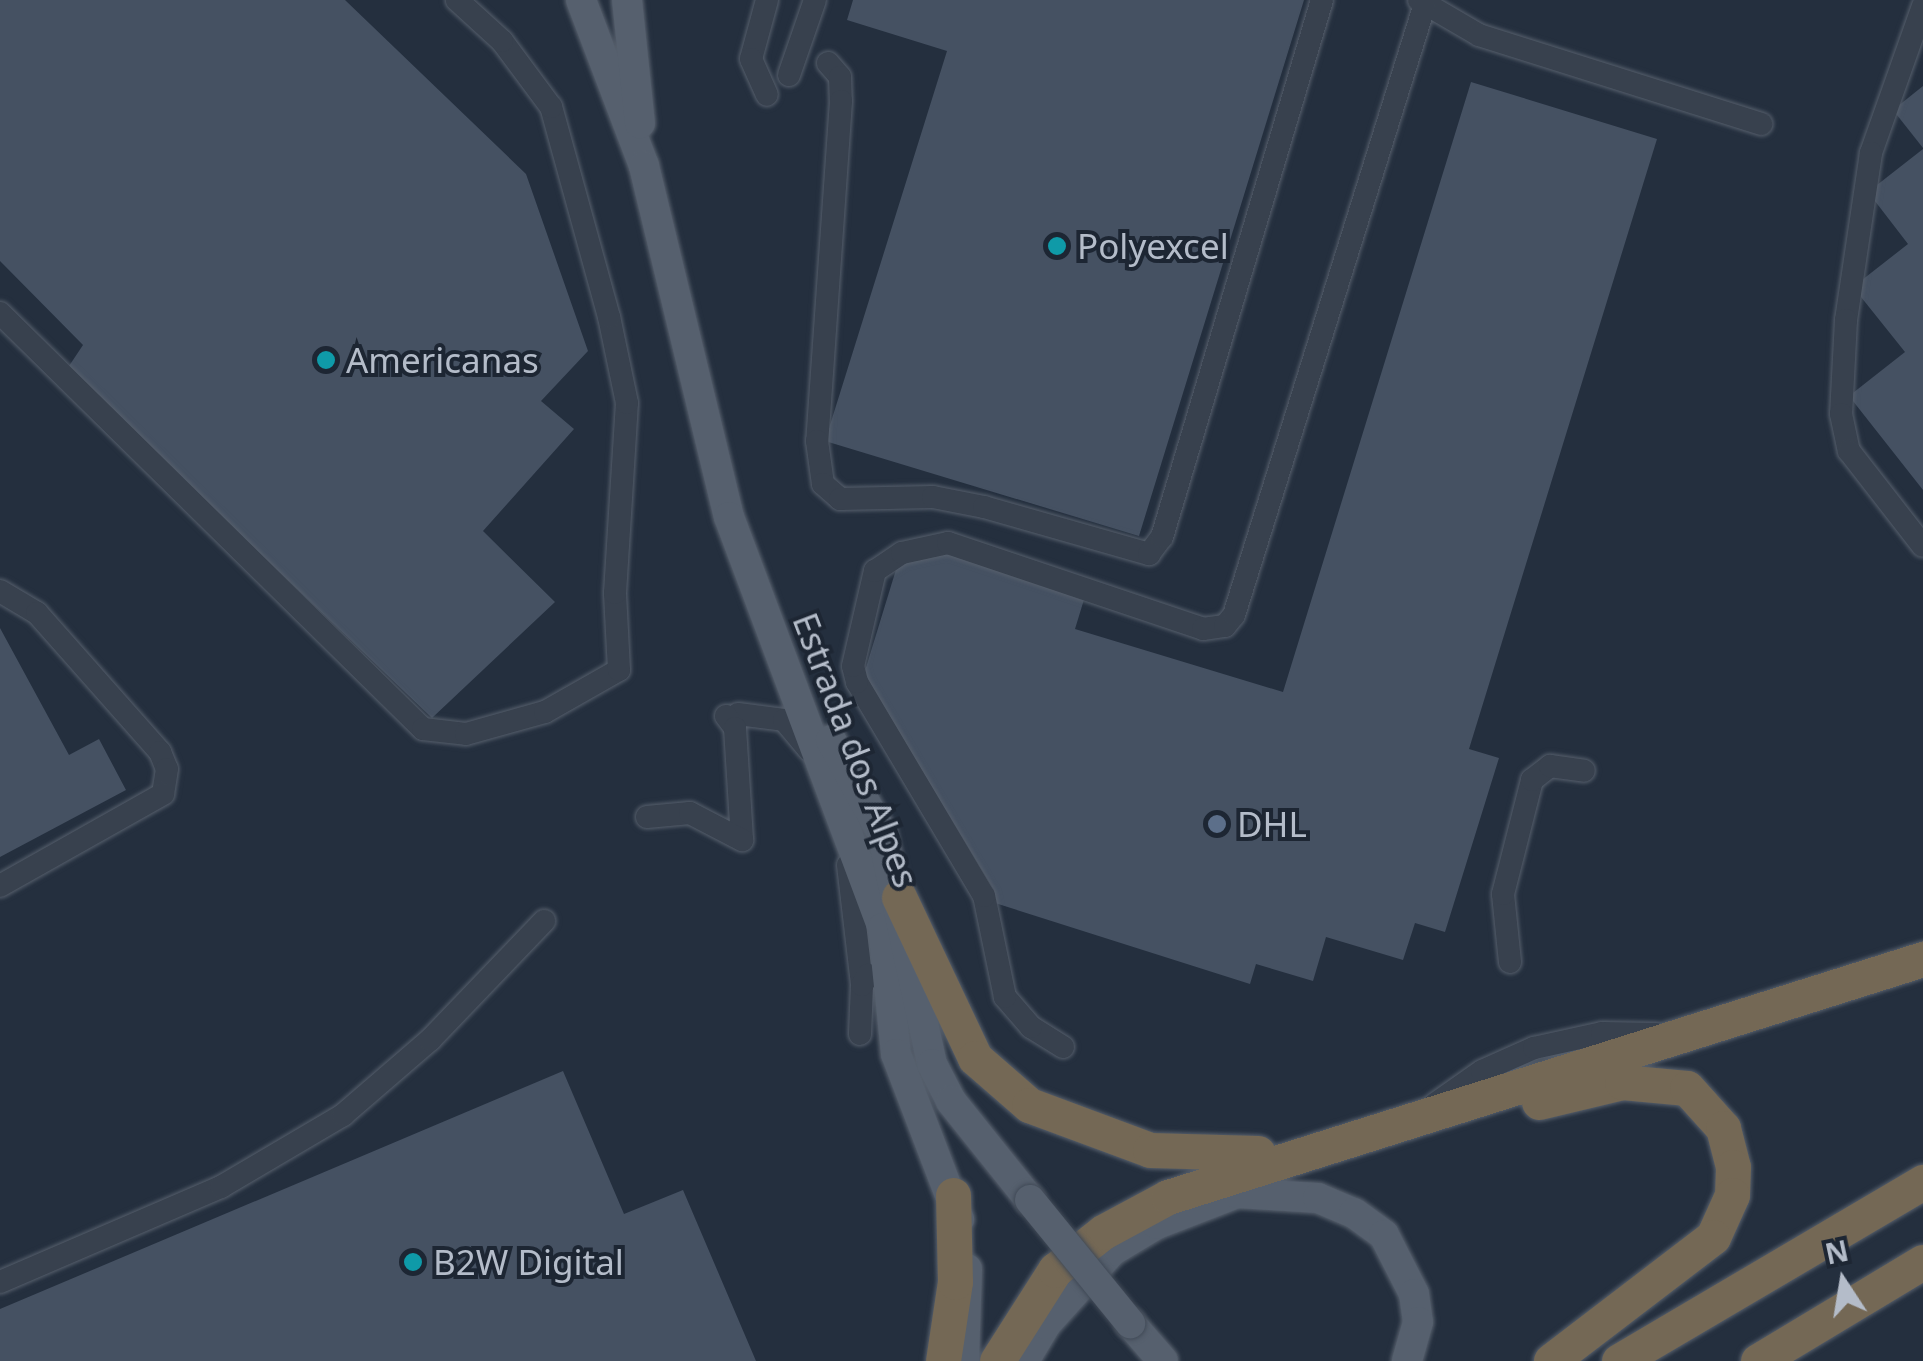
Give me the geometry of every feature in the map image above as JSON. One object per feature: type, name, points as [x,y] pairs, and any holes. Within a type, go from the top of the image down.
[{"type":"highway","points":[[891,912],[975,1058],[1029,1105],[1112,1140],[1178,1154],[1229,1156],[1334,1144]]},
{"type":"highway","points":[[996,1361],[1056,1270],[1103,1232],[1168,1196],[1923,959]]},
{"type":"highway","points":[[1237,1193],[1584,1089],[1656,1080],[1687,1088],[1723,1128],[1733,1167],[1732,1195],[1712,1237],[1550,1361]]},
{"type":"highway","points":[[1619,1361],[1923,1182]]},
{"type":"highway","points":[[943,1361],[954,1282],[953,1195]]},
{"type":"highway","points":[[1758,1361],[1923,1262]]},
{"type":"main road","name":"Estrada dos Alpes","points":[[580,0],[644,166],[730,517],[786,658],[882,833],[891,912],[896,1054],[953,1195],[968,1279],[964,1361]]},
{"type":"main road","name":"Estrada dos Alpes","points":[[627,0],[644,166]]},
{"type":"main road","points":[[891,912],[932,1064],[952,1101],[1163,1361]]},
{"type":"main road","points":[[1024,1361],[1046,1324],[1112,1251],[1237,1193],[1318,1198],[1354,1212],[1384,1235],[1414,1294],[1418,1322],[1407,1361]]},
{"type":"lane","points":[[0,313],[423,729],[466,734],[546,712],[619,670],[615,593],[628,403],[609,317],[550,107],[502,41],[458,0]]},
{"type":"lane","points":[[767,0],[751,59],[767,95]]},
{"type":"lane","points":[[789,76],[815,0]]},
{"type":"lane","points":[[828,63],[840,77],[841,101],[817,440],[823,484],[840,499],[933,498],[984,507],[1149,554],[1162,538],[1322,0]]},
{"type":"lane","points":[[1063,1048],[1031,1027],[1005,996],[984,896],[857,682],[853,666],[876,571],[902,553],[948,543],[1203,629],[1225,626],[1234,614],[1422,4],[1479,35],[1762,124]]},
{"type":"lane","points":[[1923,6],[1871,153],[1846,320],[1840,414],[1849,450],[1923,546]]},
{"type":"lane","points":[[759,26],[800,41]]},
{"type":"lane","points":[[0,591],[38,613],[160,752],[167,769],[163,794],[0,886]]},
{"type":"lane","points":[[647,817],[690,813],[742,840],[732,715],[784,720],[798,730],[813,756],[845,847],[862,985],[860,1034]]},
{"type":"lane","points":[[1510,962],[1503,894],[1532,780],[1550,766],[1584,771]]},
{"type":"lane","points":[[862,985],[891,912]]},
{"type":"lane","points":[[0,1282],[221,1187],[342,1114],[430,1040],[544,921]]},
{"type":"building","name":"Americanas","points":[[0,0],[345,0],[526,174],[588,351],[541,401],[574,429],[483,531],[555,602],[432,718],[67,369],[83,345],[0,261]]},
{"type":"building","name":"Polyexcel","points":[[853,0],[1304,0],[1139,536],[825,441],[947,51],[847,20]]},
{"type":"building","points":[[1471,82],[1657,139],[1469,749],[1499,758],[1445,932],[1415,923],[1403,960],[1326,937],[1313,981],[1256,964],[1250,984],[995,903],[994,890],[864,674],[898,563],[949,552],[1086,593],[1075,629],[1283,692]]},
{"type":"building","points":[[1923,86],[1923,148],[1893,110]]},
{"type":"building","points":[[1923,149],[1923,490],[1849,396],[1905,352],[1853,287],[1908,244],[1868,192]]},
{"type":"building","points":[[0,628],[69,755],[99,739],[126,790],[0,857]]},
{"type":"building","name":"B2W Digital","points":[[563,1071],[624,1214],[683,1190],[756,1361],[0,1361],[0,1309]]},
{"type":"place","name":"Polyexcel","points":[[1057,246]]},
{"type":"place","name":"Americanas","points":[[326,360]]},
{"type":"place","name":"DHL","points":[[1217,824]]},
{"type":"place","name":"B2W Digital","points":[[413,1262]]}]
